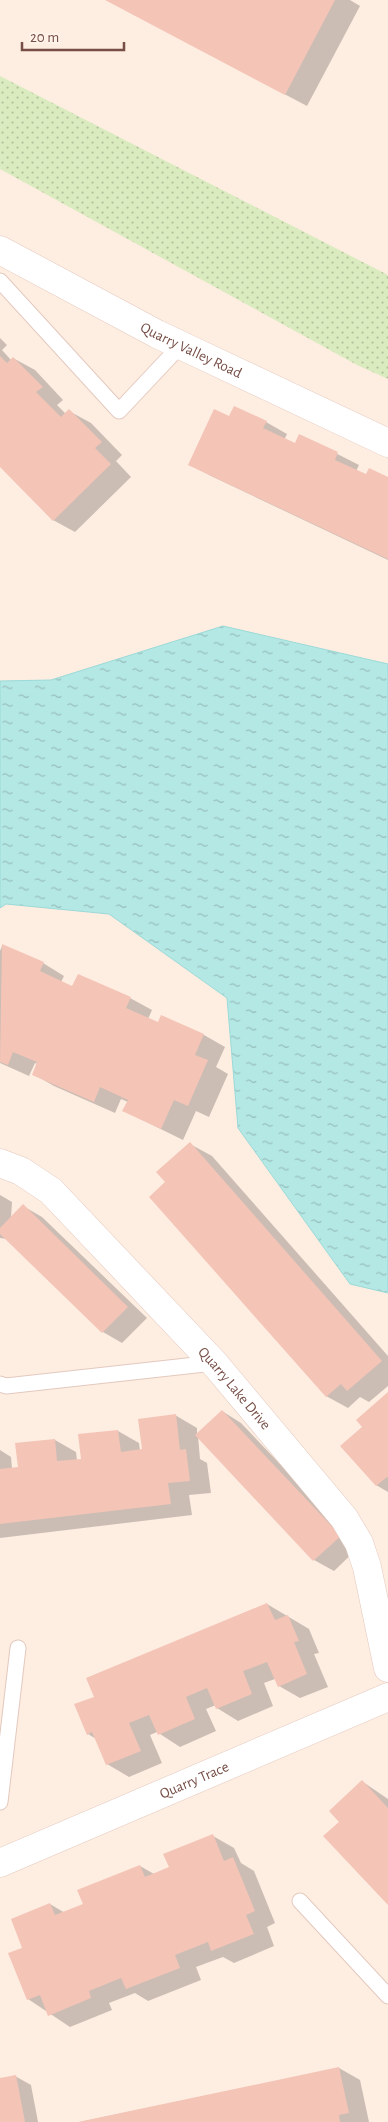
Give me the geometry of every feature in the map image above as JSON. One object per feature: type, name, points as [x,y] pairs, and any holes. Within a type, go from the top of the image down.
[{"type":"street","name":"Quarry Valley Road","points":[[0,250],[181,345],[388,443]]},
{"type":"street","name":"Quarry Lake Drive","points":[[0,1163],[21,1171],[51,1191],[214,1363],[344,1518],[359,1543],[367,1567],[388,1668]]},
{"type":"street","name":"Quarry Trace","points":[[0,1863],[388,1697]]},
{"type":"lane","points":[[0,281],[120,411],[181,345]]},
{"type":"lane","points":[[0,1384],[6,1386],[214,1363]]},
{"type":"lane","points":[[0,1802],[18,1648]]},
{"type":"lane","points":[[300,1901],[388,1996]]},
{"type":"green space","points":[[0,76],[388,275],[388,379],[357,365],[0,169]]},
{"type":"water","points":[[223,626],[388,664],[388,1293],[350,1284],[238,1128],[227,998],[109,914],[6,904],[0,908],[0,681],[51,680]]},
{"type":"building","points":[[105,0],[335,0],[285,95]]},
{"type":"building","points":[[0,356],[7,363],[13,357],[43,387],[36,392],[61,417],[69,409],[102,442],[95,448],[111,464],[53,521],[0,467]]},
{"type":"building","points":[[234,406],[267,421],[263,428],[295,443],[299,434],[338,452],[335,460],[366,474],[369,468],[388,477],[388,559],[188,465],[214,409],[229,416]]},
{"type":"building","points":[[2,944],[44,962],[40,971],[72,986],[78,974],[131,997],[126,1008],[158,1022],[161,1015],[204,1034],[195,1055],[208,1060],[188,1106],[174,1100],[161,1129],[122,1111],[128,1100],[100,1087],[94,1102],[32,1075],[37,1062],[13,1052],[8,1065],[0,1062]]},
{"type":"building","points":[[190,1142],[382,1361],[347,1391],[341,1384],[326,1397],[149,1197],[165,1182],[156,1172]]},
{"type":"building","points":[[23,1204],[128,1307],[102,1333],[0,1234],[0,1228]]},
{"type":"building","points":[[388,1392],[388,1478],[376,1486],[340,1446],[362,1427],[356,1420]]},
{"type":"building","points":[[222,1410],[341,1536],[313,1561],[195,1435]]},
{"type":"building","points":[[176,1414],[180,1450],[186,1449],[190,1481],[168,1483],[171,1504],[0,1524],[0,1469],[18,1467],[15,1443],[55,1439],[57,1461],[81,1459],[78,1434],[118,1430],[121,1452],[142,1449],[138,1419]]},
{"type":"building","points":[[267,1603],[275,1620],[288,1615],[299,1641],[294,1642],[307,1674],[278,1687],[267,1662],[243,1671],[252,1694],[216,1709],[207,1688],[186,1697],[195,1719],[158,1735],[149,1715],[129,1723],[141,1751],[106,1765],[92,1732],[87,1735],[74,1704],[94,1697],[86,1678]]},
{"type":"building","points":[[362,1780],[388,1808],[388,1905],[323,1836],[339,1822],[329,1811]]},
{"type":"building","points":[[213,1834],[224,1861],[233,1857],[255,1911],[246,1915],[254,1934],[211,1951],[208,1942],[175,1955],[180,1968],[126,1989],[121,1978],[89,1991],[91,1998],[48,2016],[40,1995],[27,2000],[8,1953],[22,1948],[11,1919],[50,1903],[55,1915],[83,1904],[77,1890],[140,1865],[145,1877],[169,1867],[163,1854]]},
{"type":"building","points":[[339,2067],[349,2113],[339,2115],[340,2122],[78,2122]]},
{"type":"building","points":[[16,2075],[25,2122],[0,2122],[0,2078]]}]
